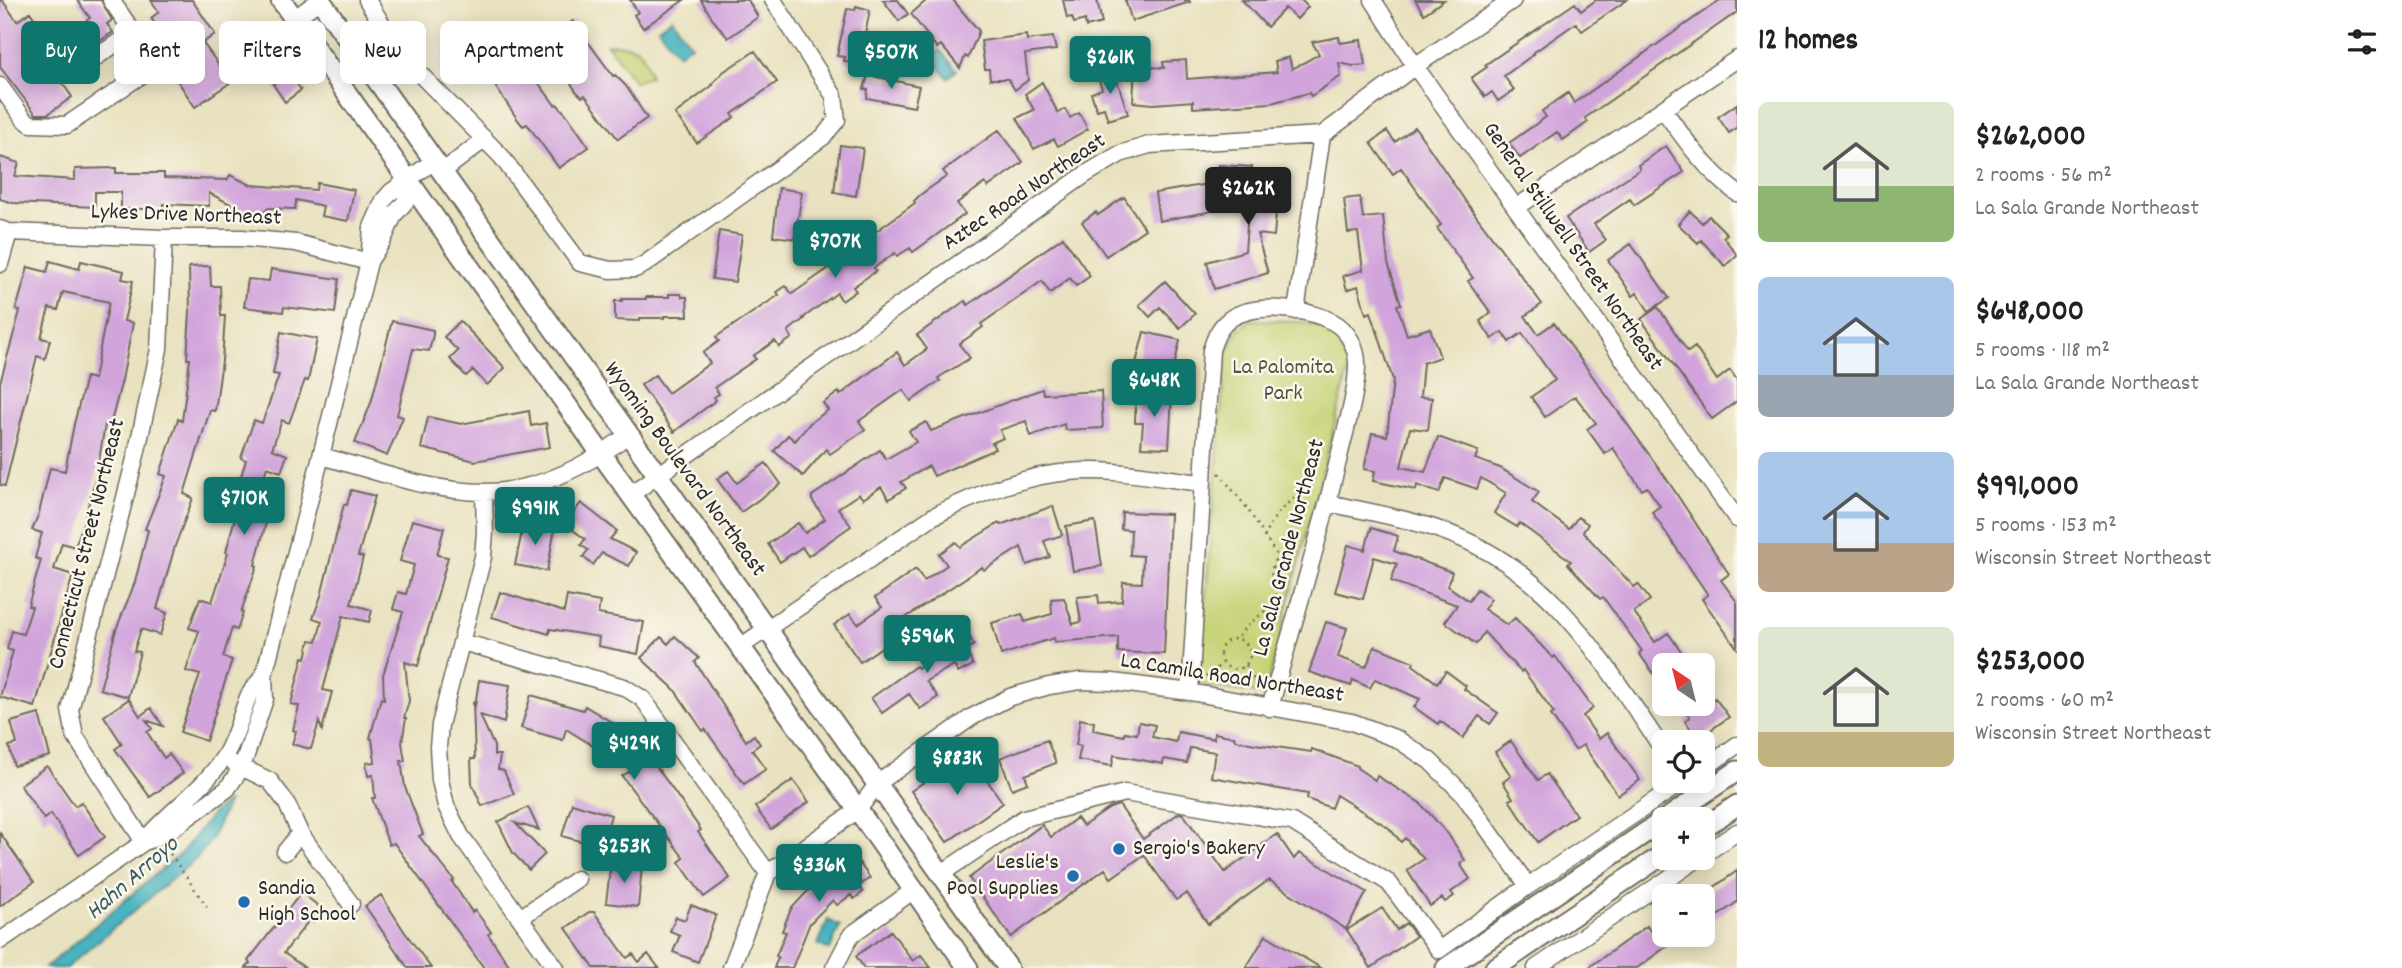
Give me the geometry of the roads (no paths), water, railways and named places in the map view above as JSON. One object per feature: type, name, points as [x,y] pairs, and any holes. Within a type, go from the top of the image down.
[{"type":"main road","points":[[281,0],[968,968]]},
{"type":"main road","name":"Wyoming Boulevard Northeast","points":[[320,0],[1008,968]]},
{"type":"main road","points":[[1684,807],[1737,771]]},
{"type":"main road","points":[[1715,820],[1737,805]]},
{"type":"main road","points":[[1452,961],[1652,829]]},
{"type":"main road","points":[[1495,968],[1652,862]]},
{"type":"street","points":[[111,0],[125,21]]},
{"type":"street","points":[[295,18],[320,0]]},
{"type":"street","points":[[367,0],[401,55],[501,156],[580,262],[611,270],[635,269],[645,264],[823,137],[837,120],[834,96],[773,0]]},
{"type":"street","name":"General Stillwell Street Northeast","points":[[1373,0],[1415,66],[1737,519]]},
{"type":"street","points":[[1296,311],[1322,135],[1415,66],[1513,0]]},
{"type":"street","points":[[1517,207],[1737,59]]},
{"type":"street","points":[[0,86],[24,119],[31,124],[67,125],[128,84]]},
{"type":"street","points":[[1664,109],[1698,157],[1737,193]]},
{"type":"street","name":"Aztec Road Northeast","points":[[630,495],[1086,174],[1120,154],[1149,145],[1322,135]]},
{"type":"street","points":[[0,941],[144,842],[165,834],[227,789],[242,767],[265,699],[264,675],[369,262],[394,215],[406,201],[407,178],[438,167],[485,139]]},
{"type":"street","points":[[0,264],[4,231]]},
{"type":"street","name":"Lykes Drive Northeast","points":[[4,231],[164,238],[243,238],[296,243],[369,262]]},
{"type":"street","name":"Connecticut Street Northeast","points":[[144,842],[75,736],[70,710],[136,455],[159,349],[164,238]]},
{"type":"street","name":"La Sala Grande Northeast","points":[[1195,687],[1202,483],[1211,350],[1216,334],[1229,320],[1248,310],[1269,308],[1296,311],[1335,323],[1354,345],[1358,363],[1356,384],[1328,503],[1270,708]]},
{"type":"street","points":[[321,456],[433,485],[484,492],[515,488],[584,465],[628,435]]},
{"type":"street","points":[[740,647],[932,517],[962,500],[1030,478],[1070,472],[1121,472],[1202,483]]},
{"type":"street","points":[[484,492],[485,532],[482,557],[440,724],[439,780],[446,806],[461,836],[556,968]]},
{"type":"street","points":[[1328,503],[1439,530],[1482,548],[1526,576],[1558,604],[1581,631],[1652,734]]},
{"type":"street","points":[[462,642],[624,687],[643,699],[768,873],[731,968]]},
{"type":"street","points":[[144,842],[159,823],[184,803],[223,758],[237,732],[249,695],[264,675]]},
{"type":"street","name":"La Camila Road Northeast","points":[[768,873],[858,810],[878,783],[972,717],[1010,697],[1080,681],[1195,687],[1270,708],[1352,722],[1397,739],[1430,761],[1463,794],[1528,886]]},
{"type":"street","points":[[1715,761],[1737,746]]},
{"type":"street","points":[[223,758],[270,781],[286,802],[300,833],[351,904]]},
{"type":"street","points":[[942,873],[1024,818],[1125,793],[1292,822],[1390,883],[1439,950],[1452,961],[1528,886],[1666,793]]},
{"type":"street","points":[[1715,847],[1737,832]]},
{"type":"street","points":[[285,852],[300,833]]},
{"type":"street","points":[[1536,968],[1680,870]]},
{"type":"street","points":[[520,918],[577,879]]},
{"type":"street","points":[[834,968],[851,935],[914,890]]},
{"type":"water","points":[[672,18],[691,45],[678,54],[658,28]]},
{"type":"water","points":[[940,50],[957,70],[948,78],[931,58]]},
{"type":"water","points":[[228,801],[211,840],[197,858],[66,968],[45,968],[182,852],[212,814]]},
{"type":"water","points":[[828,920],[840,926],[830,950],[818,945]]},
{"type":"place","name":"Sergio's Bakery","points":[[1119,849]]},
{"type":"place","name":"Leslie's Pool Supplies","points":[[1073,876]]},
{"type":"place","name":"Sandia High School","points":[[244,902]]},
{"type":"park label","name":"La Palomita Park","points":[[1283,381]]},
{"type":"water label","name":"Hahn Arroyo","points":[[133,879]]}]
